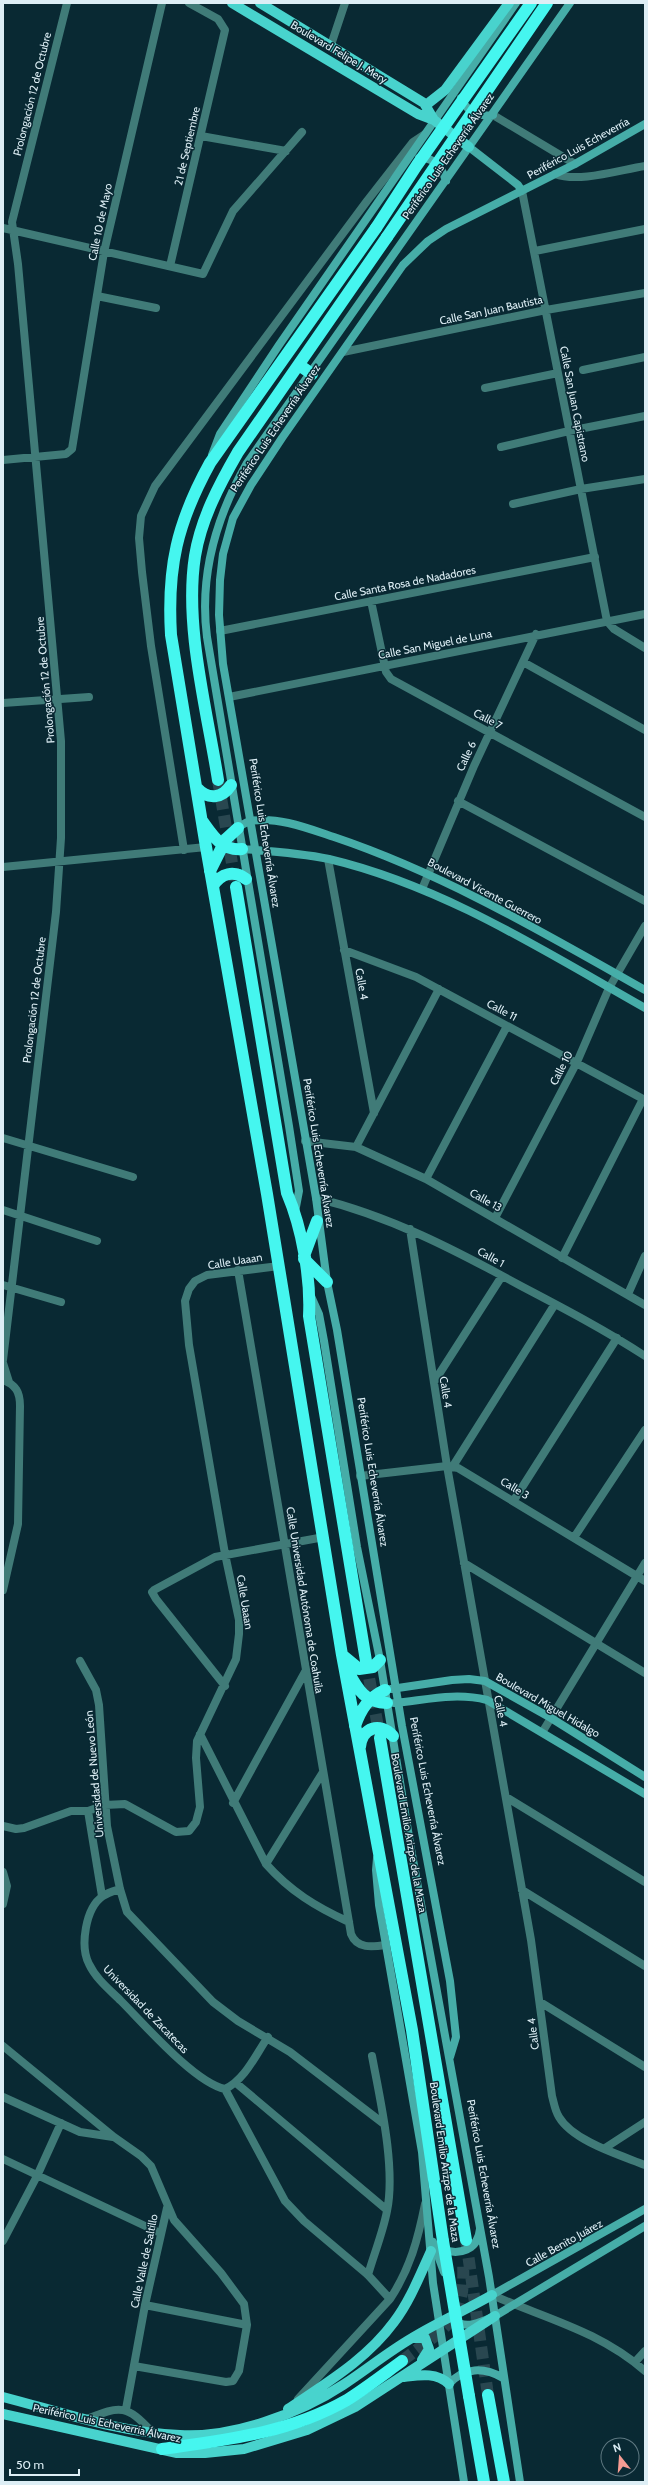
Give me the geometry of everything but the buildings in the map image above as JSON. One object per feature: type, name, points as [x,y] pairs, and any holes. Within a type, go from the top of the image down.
[{"type":"highway","name":"Periférico Luis Echeverría Álvarez","points":[[379,1846],[343,1660],[279,1266],[212,886],[171,635],[170,587],[172,564],[182,521],[210,463],[376,228],[417,165],[531,3]]},
{"type":"highway","name":"Periférico Luis Echeverría Álvarez","points":[[218,780],[192,615],[192,595],[196,555],[208,510],[223,478],[238,452],[547,3]]},
{"type":"highway","points":[[299,365],[312,374]]},
{"type":"highway","points":[[197,788],[201,792],[212,797],[223,794],[231,785]]},
{"type":"highway","points":[[202,821],[222,845],[235,850],[242,850]]},
{"type":"highway","points":[[210,871],[222,845],[232,832],[238,828]]},
{"type":"highway","points":[[212,886],[221,876],[228,874],[234,873],[246,879]]},
{"type":"highway","name":"Periférico Luis Echeverría Álvarez","points":[[236,886],[287,1193],[295,1212],[304,1258],[310,1294],[309,1316],[366,1661]]},
{"type":"highway","points":[[317,1221],[304,1258],[326,1282]]},
{"type":"highway","points":[[343,1660],[359,1669],[373,1667],[380,1660]]},
{"type":"highway","points":[[343,1660],[358,1689],[369,1700],[392,1703]]},
{"type":"highway","points":[[355,1727],[359,1714],[369,1700],[390,1689]]},
{"type":"highway","points":[[360,1747],[361,1739],[372,1728],[380,1727],[388,1730],[393,1736]]},
{"type":"highway","name":"Boulevard Emilio Arizpe de la Maza","points":[[380,1738],[463,2224],[464,2240]]},
{"type":"highway","name":"Boulevard Emilio Arizpe de la Maza","points":[[379,1846],[412,2030],[443,2241],[484,2482]]},
{"type":"highway","points":[[162,2449],[243,2438],[298,2422],[347,2399],[402,2360]]},
{"type":"highway","points":[[488,2395],[504,2482]]},
{"type":"main road","name":"Boulevard Felipe J. Mery","points":[[232,3],[418,114],[434,120],[518,185],[522,191]]},
{"type":"main road","name":"Boulevard Felipe J. Mery","points":[[260,3],[405,91],[426,106],[434,120]]},
{"type":"main road","points":[[426,106],[445,90],[509,3]]},
{"type":"main road","name":"Periférico Luis Echeverría Álvarez","points":[[210,463],[220,434],[434,120],[516,3]]},
{"type":"main road","name":"Periférico Luis Echeverría Álvarez","points":[[295,1212],[298,1183],[246,879],[204,620],[204,585],[207,564],[219,522],[234,486],[247,463],[374,286],[570,3]]},
{"type":"main road","points":[[460,83],[461,98],[471,111],[478,114],[493,115]]},
{"type":"main road","name":"Periférico Luis Echeverría","points":[[383,292],[403,265],[428,242],[446,229],[576,164],[645,124]]},
{"type":"main road","points":[[407,160],[424,158],[432,160],[444,172],[446,180]]},
{"type":"main road","points":[[374,286],[383,292]]},
{"type":"main road","name":"Periférico Luis Echeverría Álvarez","points":[[383,292],[251,484],[233,518],[223,554],[219,602],[220,631],[229,697],[316,1198],[317,1221],[326,1282],[337,1330],[360,1476],[392,1703],[450,1981],[456,2037],[450,2058]]},
{"type":"main road","points":[[238,828],[250,821]]},
{"type":"main road","name":"Boulevard Vicente Guerrero","points":[[250,821],[277,822],[318,831],[428,873],[645,990]]},
{"type":"main road","points":[[242,850],[289,853],[328,859],[422,889],[510,932],[645,1008]]},
{"type":"main road","name":"Periférico Luis Echeverría Álvarez","points":[[310,1294],[319,1314],[357,1547],[380,1660],[390,1689]]},
{"type":"main road","name":"Boulevard Miguel Hidalgo","points":[[390,1689],[452,1680],[469,1679],[485,1682],[551,1718],[645,1777]]},
{"type":"main road","points":[[392,1703],[449,1696],[473,1697],[487,1700],[645,1794]]},
{"type":"main road","name":"Periférico Luis Echeverría Álvarez","points":[[392,1703],[393,1736],[411,1849],[496,2316],[503,2378]]},
{"type":"main road","name":"Periférico Luis Echeverría Álvarez","points":[[379,1846],[376,1886],[418,2130],[431,2251],[449,2384]]},
{"type":"main road","name":"Calle Benito Juárez","points":[[492,2295],[645,2209]]},
{"type":"main road","points":[[430,2234],[441,2249],[459,2253],[475,2244],[480,2226]]},
{"type":"main road","points":[[430,2234],[447,2283],[453,2315],[457,2322],[469,2324],[496,2316],[645,2226]]},
{"type":"main road","points":[[259,2423],[286,2410],[343,2372],[380,2340],[398,2316],[431,2251]]},
{"type":"main road","name":"Periférico Luis Echeverría Álvarez","points":[[3,2397],[87,2419],[152,2432],[203,2435],[259,2423],[287,2414],[322,2398],[412,2338],[492,2295]]},
{"type":"main road","name":"Periférico Luis Echeverría Álvarez","points":[[3,2414],[190,2454],[244,2449],[287,2437],[355,2407],[404,2376],[443,2348],[496,2316]]},
{"type":"main road","points":[[404,2376],[426,2357],[429,2349],[425,2338],[412,2338]]},
{"type":"main road","points":[[449,2384],[456,2376],[475,2370],[485,2370],[503,2378],[520,2482]]},
{"type":"main road","points":[[404,2376],[431,2374],[444,2379],[449,2384],[464,2482]]},
{"type":"street","name":"Prolongación 12 de Octubre","points":[[3,1590],[16,1540],[18,1518],[20,1397],[15,1386],[6,1381],[3,1362],[7,1286],[20,1215],[60,862],[62,788],[58,699],[18,264],[12,230],[17,200],[67,3]]},
{"type":"street","name":"Calle 10 de Mayo","points":[[36,457],[66,454],[72,449],[104,252],[162,3]]},
{"type":"street","name":"21 de Septiembre","points":[[170,266],[225,30],[218,19],[189,3]]},
{"type":"street","points":[[331,45],[345,3]]},
{"type":"street","points":[[493,115],[576,164]]},
{"type":"street","points":[[3,228],[203,274],[233,210],[302,132]]},
{"type":"street","name":"Periférico Luis Echeverría Álvarez","points":[[184,850],[146,606],[139,538],[144,506],[155,486],[367,201],[413,142],[425,134]]},
{"type":"street","points":[[201,136],[286,150]]},
{"type":"street","points":[[555,174],[564,178],[576,178],[645,166]]},
{"type":"street","name":"Calle San Juan Capistrano","points":[[522,191],[535,250],[607,621]]},
{"type":"street","points":[[535,250],[645,229]]},
{"type":"street","name":"Calle San Juan Bautista","points":[[343,352],[546,310],[645,293]]},
{"type":"street","points":[[97,296],[156,308]]},
{"type":"street","points":[[584,370],[645,357]]},
{"type":"street","points":[[485,388],[558,373]]},
{"type":"street","points":[[501,447],[569,430],[645,416]]},
{"type":"street","points":[[3,460],[36,457]]},
{"type":"street","points":[[513,504],[581,489],[645,481]]},
{"type":"street","name":"Calle Santa Rosa de Nadadores","points":[[220,631],[595,557]]},
{"type":"street","name":"Calle 7","points":[[371,601],[384,665],[388,676],[396,683],[490,732],[645,817]]},
{"type":"street","name":"Calle San Miguel de Luna","points":[[229,697],[536,634],[645,614]]},
{"type":"street","points":[[607,621],[614,629],[645,648]]},
{"type":"street","name":"Calle 6","points":[[422,889],[458,801],[536,634]]},
{"type":"street","points":[[523,662],[645,730]]},
{"type":"street","points":[[3,703],[89,697]]},
{"type":"street","points":[[458,801],[645,901]]},
{"type":"street","points":[[3,867],[206,847]]},
{"type":"street","name":"Calle 4","points":[[328,859],[374,1113]]},
{"type":"street","name":"Calle 10","points":[[495,1218],[577,1062],[609,988],[618,975],[645,926]]},
{"type":"street","name":"Calle 11","points":[[344,950],[394,967],[439,989],[644,1099]]},
{"type":"street","points":[[356,1147],[439,989]]},
{"type":"street","points":[[426,1179],[507,1026]]},
{"type":"street","points":[[562,1258],[644,1099]]},
{"type":"street","points":[[3,1138],[133,1177]]},
{"type":"street","name":"Calle 13","points":[[305,1141],[356,1147],[426,1179],[562,1258],[628,1294],[645,1306]]},
{"type":"street","name":"Calle 1","points":[[316,1198],[345,1205],[410,1229],[456,1250],[617,1338],[645,1356]]},
{"type":"street","points":[[3,1210],[97,1241]]},
{"type":"street","name":"Calle 4","points":[[410,1229],[434,1382],[450,1466],[464,1563],[487,1700],[522,1890],[540,2002],[549,2080],[558,2116],[572,2130],[605,2148]]},
{"type":"street","points":[[628,1294],[645,1256]]},
{"type":"street","name":"Calle Uaaan","points":[[3,1826],[16,1829],[71,1811],[88,1811],[105,1805],[125,1804],[176,1832],[189,1831],[196,1822],[200,1807],[196,1758],[200,1734],[225,1686],[236,1659],[239,1634],[238,1620],[225,1554],[189,1345],[184,1301],[189,1289],[196,1281],[207,1275],[279,1266]]},
{"type":"street","name":"Calle Universidad Autónoma de Coahuila","points":[[238,1270],[285,1544],[305,1672],[351,1934],[356,1943],[361,1945],[386,1945]]},
{"type":"street","points":[[434,1382],[502,1276]]},
{"type":"street","points":[[7,1286],[61,1302]]},
{"type":"street","points":[[360,1476],[450,1466],[555,1304]]},
{"type":"street","points":[[514,1500],[617,1338]]},
{"type":"street","points":[[574,1536],[645,1430]]},
{"type":"street","name":"Calle 3","points":[[450,1466],[514,1500],[645,1581]]},
{"type":"street","points":[[225,1686],[152,1592],[197,1565],[225,1554],[324,1536]]},
{"type":"street","points":[[464,1563],[645,1673]]},
{"type":"street","points":[[543,1732],[645,1563]]},
{"type":"street","name":"Universidad de Nuevo León","points":[[80,1661],[96,1690],[99,1705],[105,1805],[123,1903],[133,1921],[213,2002],[238,2021],[268,2037],[384,2124]]},
{"type":"street","points":[[233,1803],[305,1672]]},
{"type":"street","points":[[200,1734],[233,1803],[266,1864],[281,1881],[301,1897],[349,1922]]},
{"type":"street","points":[[266,1864],[323,1772]]},
{"type":"street","points":[[506,1797],[645,1882]]},
{"type":"street","points":[[88,1811],[102,1896],[120,1889]]},
{"type":"street","points":[[3,1872],[7,1886],[3,1904]]},
{"type":"street","points":[[522,1890],[645,1966]]},
{"type":"street","name":"Universidad de Zacatecas","points":[[102,1896],[90,1916],[84,1942],[85,1954],[95,1974],[184,2063],[211,2083],[225,2089]]},
{"type":"street","points":[[540,2002],[645,2067]]},
{"type":"street","points":[[268,2037],[236,2082],[225,2089],[285,2201],[304,2222],[368,2275],[390,2299]]},
{"type":"street","points":[[3,2046],[114,2137]]},
{"type":"street","points":[[368,2275],[388,2210],[388,2156],[372,2056]]},
{"type":"street","points":[[236,2082],[388,2210]]},
{"type":"street","name":"Calle Valle de Saltillo","points":[[3,2097],[80,2132],[114,2137],[141,2156],[151,2166],[157,2176],[167,2208],[160,2233],[145,2305],[126,2409]]},
{"type":"street","points":[[605,2148],[645,2122]]},
{"type":"street","points":[[3,2241],[37,2176],[61,2123]]},
{"type":"street","points":[[605,2148],[645,2165]]},
{"type":"street","points":[[3,2159],[160,2233]]},
{"type":"street","name":"Periférico Luis Echeverría Álvarez","points":[[286,2410],[335,2360],[390,2299],[402,2281],[411,2262],[426,2199]]},
{"type":"street","points":[[134,2366],[226,2382],[236,2378],[246,2325],[246,2315],[240,2297],[184,2233],[167,2208]]},
{"type":"street","points":[[492,2295],[514,2305],[586,2332],[608,2343],[645,2371]]},
{"type":"street","points":[[145,2305],[246,2325]]},
{"type":"street","points":[[635,2362],[645,2350]]},
{"type":"street","points":[[87,2419],[117,2410],[126,2409],[142,2421],[152,2432]]},
{"type":"tunnel","points":[[218,780],[236,887]]},
{"type":"tunnel","points":[[366,1661],[380,1738]]},
{"type":"tunnel","points":[[466,2240],[488,2395]]},
{"type":"tunnel","points":[[402,2361],[430,2340],[450,2322],[461,2298],[463,2262]]}]
